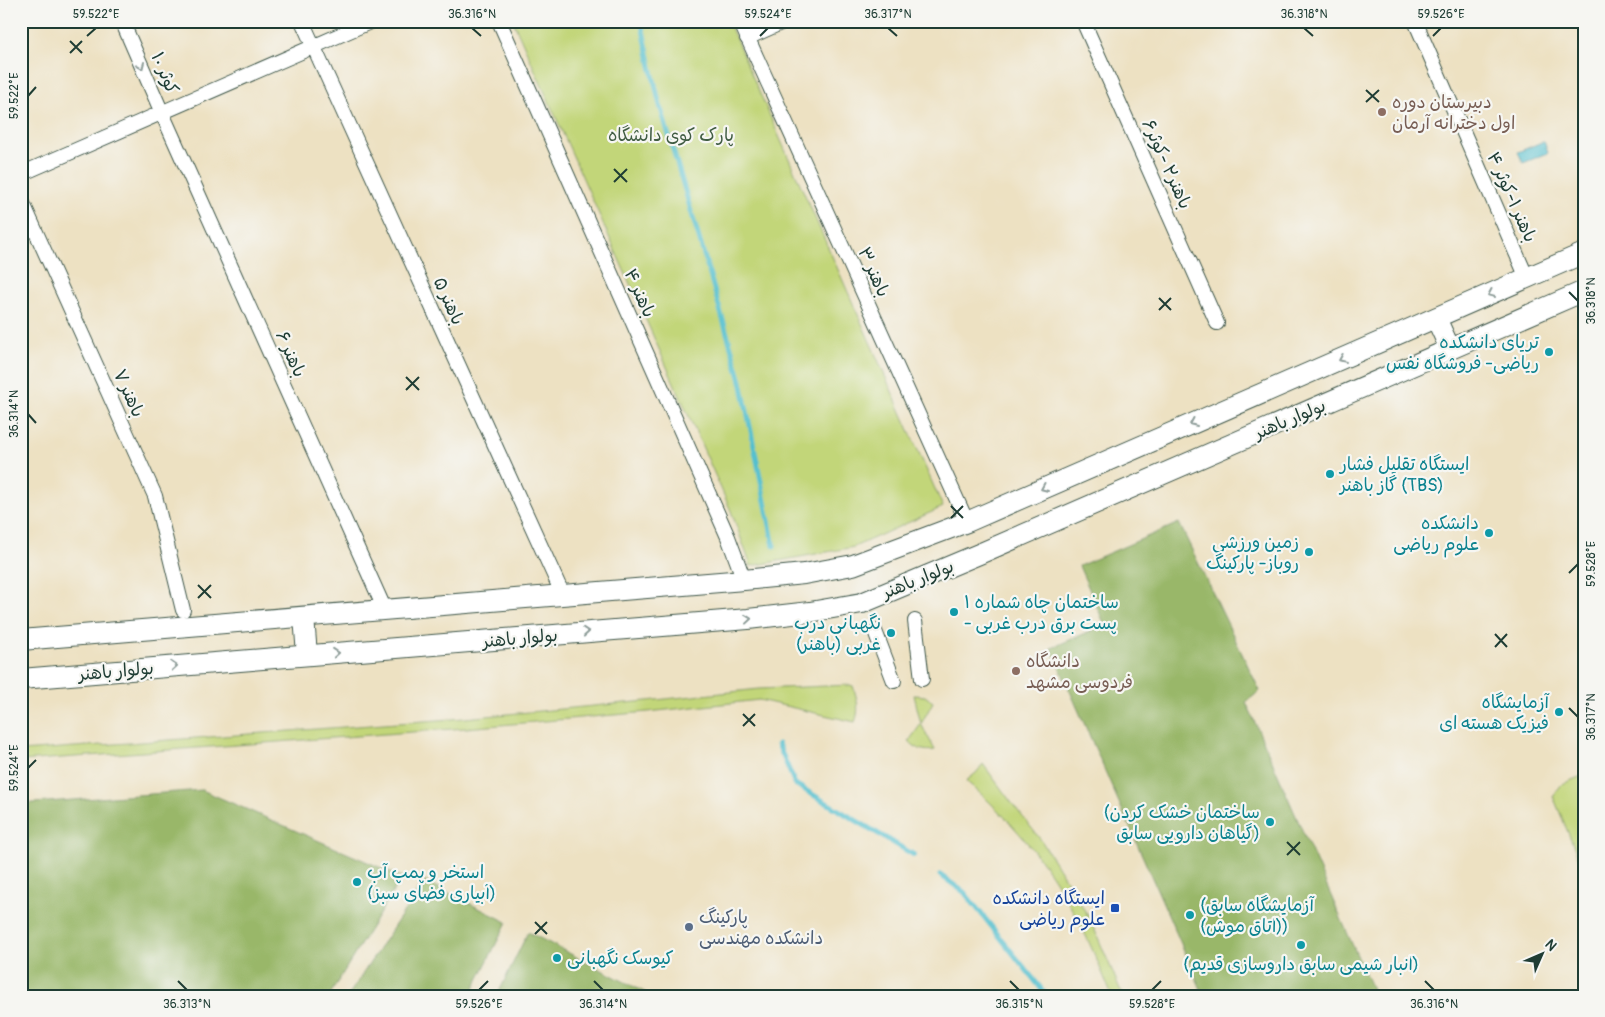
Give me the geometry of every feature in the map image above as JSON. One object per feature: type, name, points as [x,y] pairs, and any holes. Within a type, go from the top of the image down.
[{"type":"street","name":"کوثر ۱۰","points":[[122,21],[162,113]]},
{"type":"street","name":"باهنر ۵","points":[[302,21],[563,595]]},
{"type":"street","points":[[21,174],[372,21]]},
{"type":"street","name":"باهنر ۴","points":[[499,21],[728,537],[744,580]]},
{"type":"street","name":"باهنر ۳","points":[[740,21],[967,522]]},
{"type":"street","points":[[747,38],[785,21]]},
{"type":"street","name":"باهنر۲ -کوثر۶","points":[[1082,21],[1217,323]]},
{"type":"street","name":"باهنر ۱-کوثر ۴","points":[[1415,21],[1527,278]]},
{"type":"street","name":"باهنر ۶","points":[[162,113],[386,610]]},
{"type":"street","name":"باهنر ۷","points":[[21,199],[155,496],[183,610]]},
{"type":"street","name":"بولوار باهنر","points":[[21,640],[744,580],[804,574],[852,565],[967,522],[1584,253]]},
{"type":"street","name":"بولوار باهنر","points":[[21,679],[748,619],[810,612],[862,603],[1584,291]]},
{"type":"street","points":[[1436,318],[1450,349]]},
{"type":"street","points":[[304,617],[307,655]]},
{"type":"street","points":[[915,621],[922,679]]},
{"type":"street","points":[[875,631],[894,681]]},
{"type":"green space","name":"پارک کوی دانشگاه","points":[[513,21],[728,21],[943,507],[854,547],[751,566],[731,511]]},
{"type":"green space","points":[[1179,523],[1260,691],[1246,702],[1375,996],[1204,996],[1051,648],[1105,625],[1079,566]]},
{"type":"green space","points":[[853,686],[856,695],[857,713],[855,722],[759,700],[466,728],[21,761],[21,751],[465,718],[759,689]]},
{"type":"green space","points":[[914,695],[925,696],[933,702],[921,724]]},
{"type":"green space","points":[[921,724],[935,750],[927,751],[920,749],[909,741]]},
{"type":"green space","points":[[983,764],[1041,840],[1090,919],[1123,996],[1112,996],[1079,923],[1040,859],[998,810],[966,781]]},
{"type":"green space","points":[[1584,775],[1584,871],[1553,796],[1562,784]]},
{"type":"green space","points":[[202,790],[402,877],[329,996],[21,996],[21,804]]},
{"type":"green space","points":[[424,881],[507,922],[470,996],[348,996]]},
{"type":"green space","points":[[528,932],[652,996],[497,996]]},
{"type":"water","points":[[1544,141],[1548,153],[1523,163],[1518,152]]},
{"type":"waterway","points":[[641,21],[659,102],[741,381],[774,546]]},
{"type":"waterway","points":[[778,744],[795,784],[914,855]]},
{"type":"waterway","points":[[940,875],[964,892],[1047,996]]},
{"type":"place","name":"دبیرستان دوره اول دخترانه آرمان","points":[[1382,112]]},
{"type":"place","name":"تریای دانشکده ریاضی- فروشگاه نفس","points":[[1549,352]]},
{"type":"place","name":"ایستگاه تقلیل فشار گاز باهنر (TBS)","points":[[1330,474]]},
{"type":"place","name":"دانشکده علوم ریاضی","points":[[1489,533]]},
{"type":"place","name":"زمین ورزشی روباز- پارکینگ","points":[[1309,552]]},
{"type":"place","name":"ساختمان چاه شماره ۱ - پست برق درب غربی","points":[[954,612]]},
{"type":"place","name":"نگهبانی درب غربی (باهنر)","points":[[891,633]]},
{"type":"place","name":"دانشگاه فردوسی مشهد","points":[[1016,671]]},
{"type":"place","name":"آزمایشگاه فیزیک هسته ای","points":[[1559,712]]},
{"type":"place","name":"(ساختمان خشک کردن گیاهان دارویی سابق)","points":[[1270,822]]},
{"type":"place","name":"استخر و پمپ آب (آبیاری فضای سبز)","points":[[357,882]]},
{"type":"place","name":"ایستگاه دانشکده علوم ریاضی","points":[[1115,908]]},
{"type":"place","name":"(آزمایشگاه سابق (اتاق موش))","points":[[1190,915]]},
{"type":"place","name":"پارکینگ دانشکده مهندسی","points":[[689,927]]},
{"type":"place","name":"(انبار شیمی سابق داروسازی قدیم)","points":[[1301,945]]},
{"type":"place","name":"کیوسک نگهبانی","points":[[557,958]]}]
